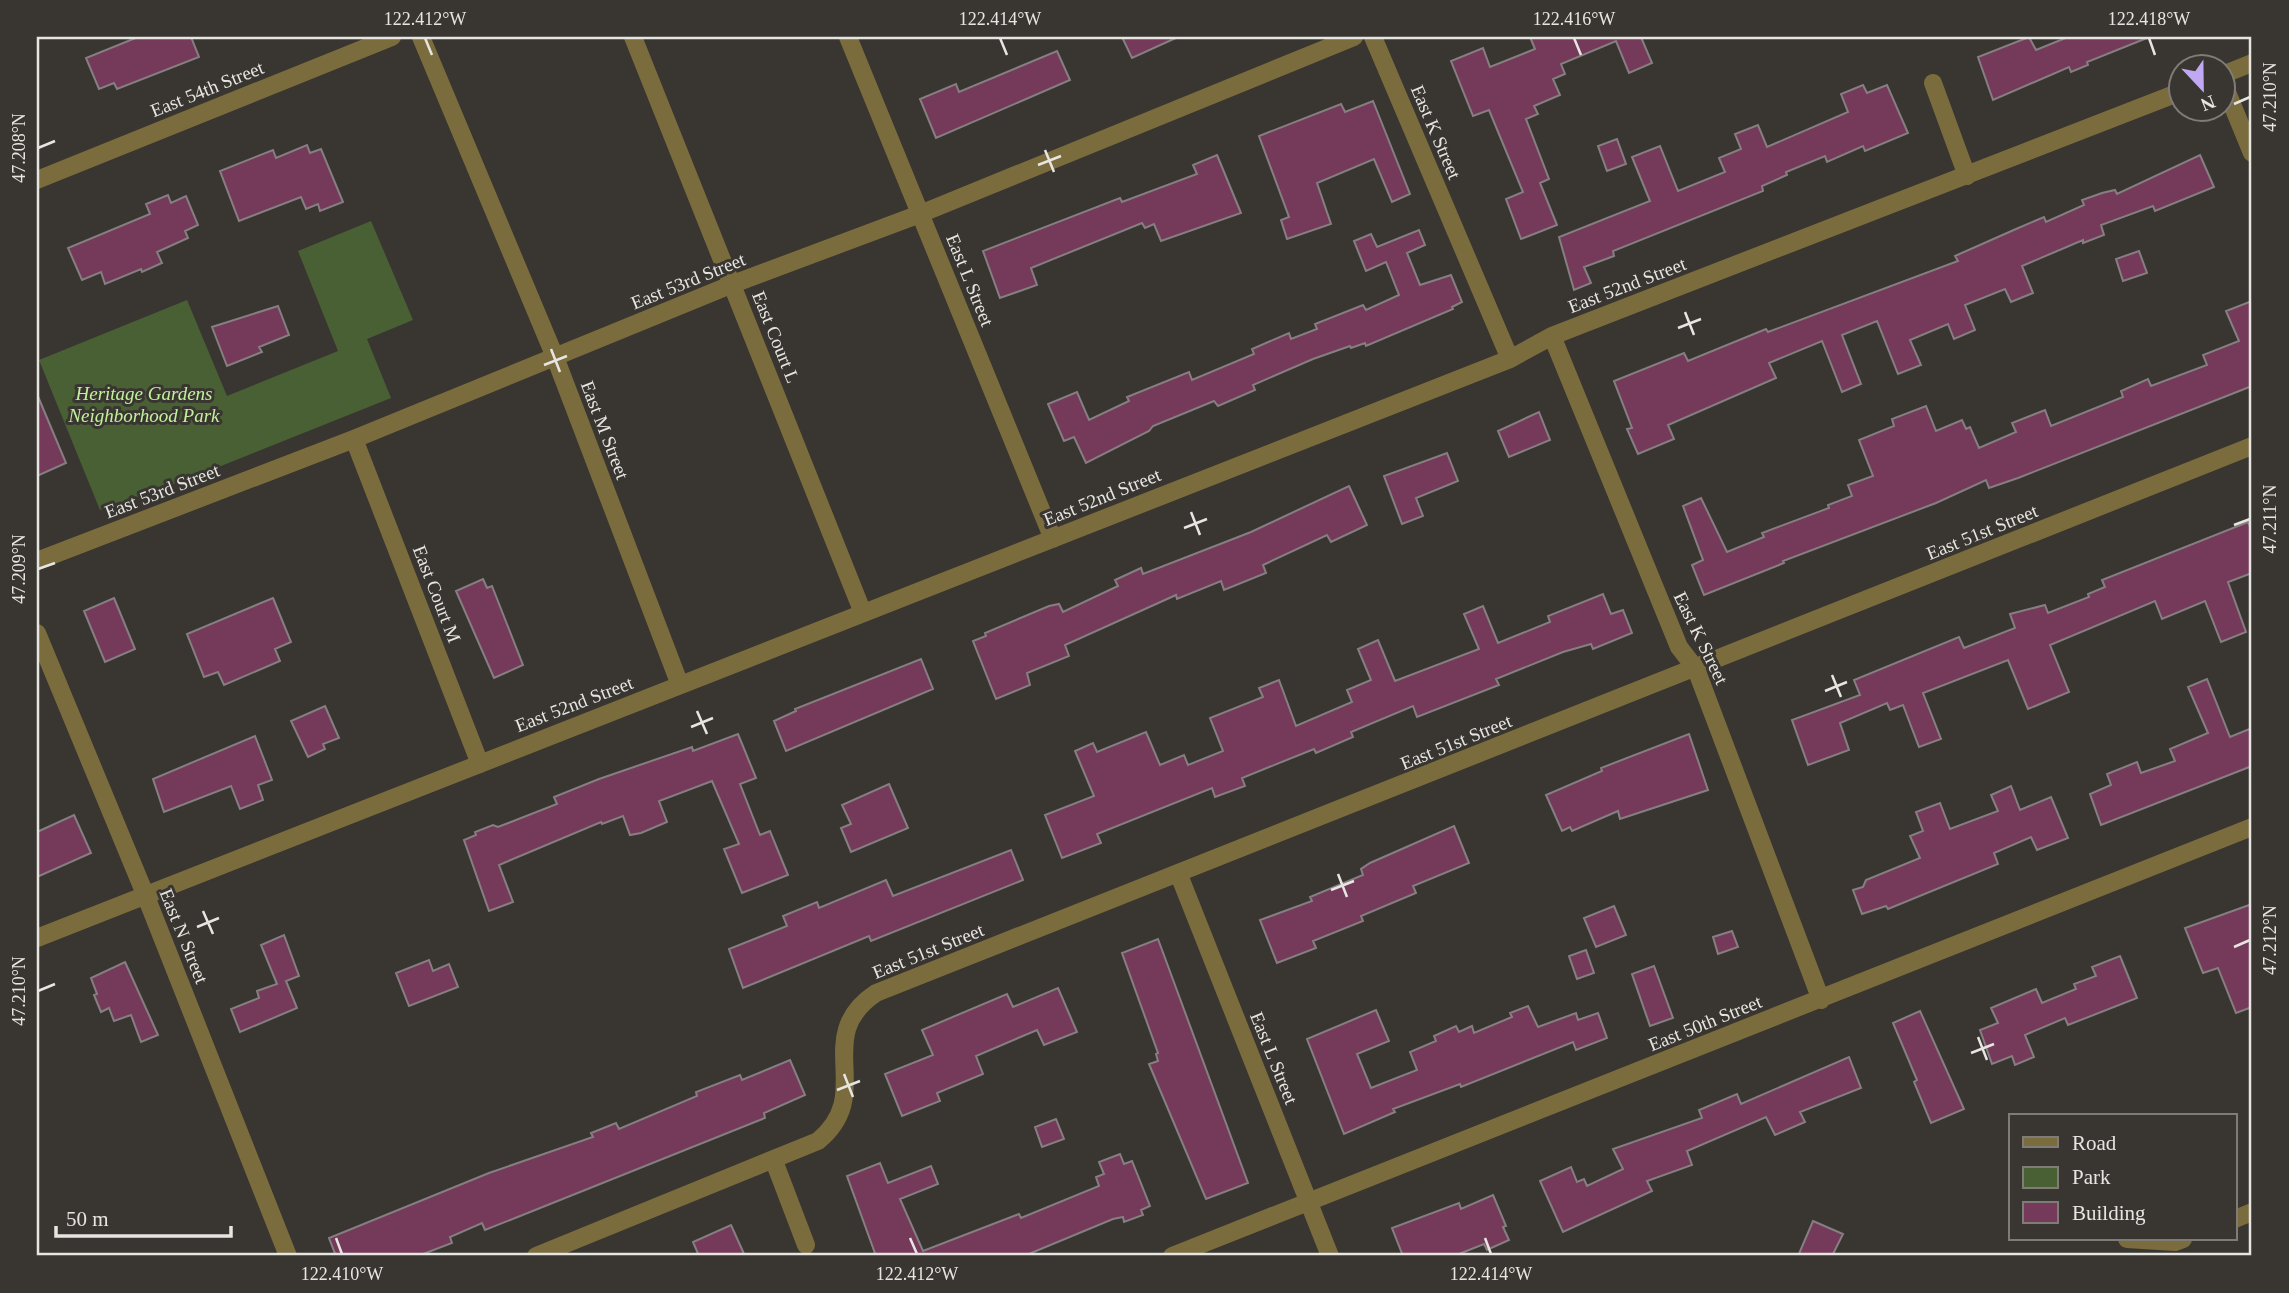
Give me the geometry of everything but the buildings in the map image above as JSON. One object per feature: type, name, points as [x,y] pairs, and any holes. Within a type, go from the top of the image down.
[{"type":"street","name":"East 54th Street","points":[[37,180],[392,37]]},
{"type":"street","name":"East M Street","points":[[421,37],[555,358],[680,685]]},
{"type":"street","name":"East Court L","points":[[633,37],[863,613]]},
{"type":"street","name":"East L Street","points":[[848,37],[1052,539]]},
{"type":"street","name":"East 53rd Street","points":[[37,561],[354,439],[733,284],[920,214],[1354,37]]},
{"type":"street","name":"East K Street","points":[[1373,37],[1510,359]]},
{"type":"street","points":[[2236,71],[2252,63]]},
{"type":"street","points":[[1933,83],[1967,176]]},
{"type":"street","name":"East 52nd Street","points":[[37,938],[1510,359],[1552,336],[2166,98]]},
{"type":"street","points":[[2236,113],[2252,153]]},
{"type":"street","name":"East K Street","points":[[1552,336],[1679,647],[1696,670],[1821,1000]]},
{"type":"street","name":"East Court M","points":[[354,439],[480,764]]},
{"type":"street","name":"East 51st Street","points":[[536,1256],[818,1141],[834,1128],[845,1094],[843,1041],[847,1026],[871,996],[1696,670],[2252,446]]},
{"type":"street","name":"East N Street","points":[[37,633],[145,894],[288,1256]]},
{"type":"street","name":"East 50th Street","points":[[1172,1256],[2252,827]]},
{"type":"street","name":"East L Street","points":[[1179,875],[1331,1256]]},
{"type":"street","points":[[774,1161],[806,1245]]},
{"type":"street","points":[[2143,1240],[2180,1240]]},
{"type":"green space","name":"Heritage Gardens Neighborhood Park","points":[[371,221],[413,320],[367,339],[391,398],[196,476],[100,510],[39,360],[187,300],[227,396],[338,351],[298,251]]}]
